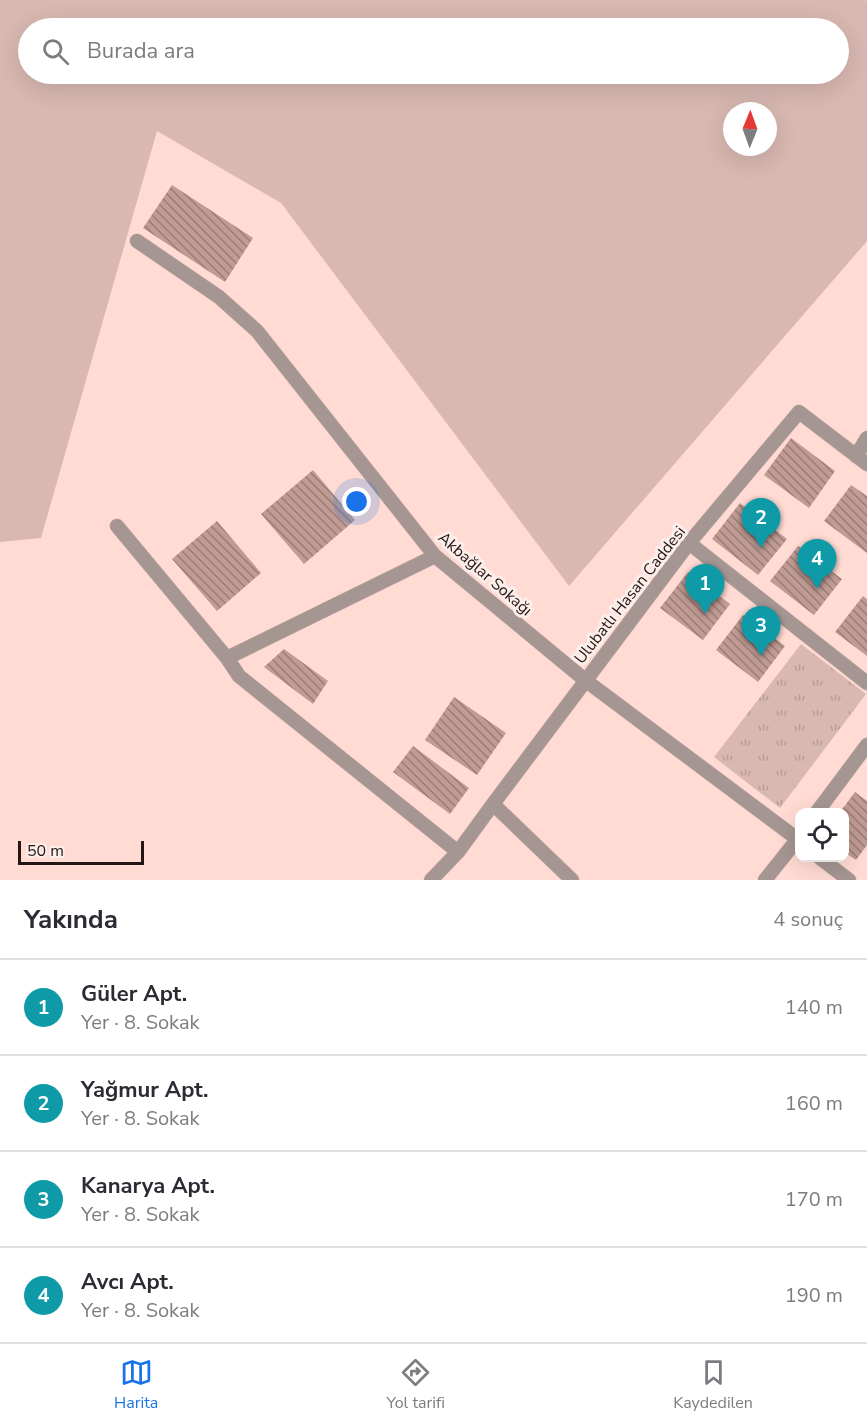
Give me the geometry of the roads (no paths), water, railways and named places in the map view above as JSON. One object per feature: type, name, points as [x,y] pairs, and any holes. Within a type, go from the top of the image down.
[{"type":"street","name":"Akbağlar Sokağı","points":[[137,241],[219,297],[258,332],[435,556],[585,680],[795,836]]},
{"type":"street","name":"Ulubatlı Hasan Caddesi","points":[[431,880],[458,852],[689,543],[799,412],[862,460]]},
{"type":"street","points":[[862,460],[867,438]]},
{"type":"street","points":[[117,526],[227,658],[238,676],[458,852]]},
{"type":"street","points":[[689,543],[867,683]]},
{"type":"street","points":[[227,658],[435,556]]},
{"type":"street","points":[[821,808],[867,745]]},
{"type":"street","points":[[493,804],[572,880]]},
{"type":"street","points":[[765,880],[795,844]]},
{"type":"street","points":[[825,862],[849,880]]},
{"type":"place","name":"Yağmur Apt.","points":[[761,548]]},
{"type":"place","name":"Avcı Apt.","points":[[817,589]]},
{"type":"place","name":"Güler Apt.","points":[[705,614]]},
{"type":"place","name":"Kanarya Apt.","points":[[761,656]]}]
